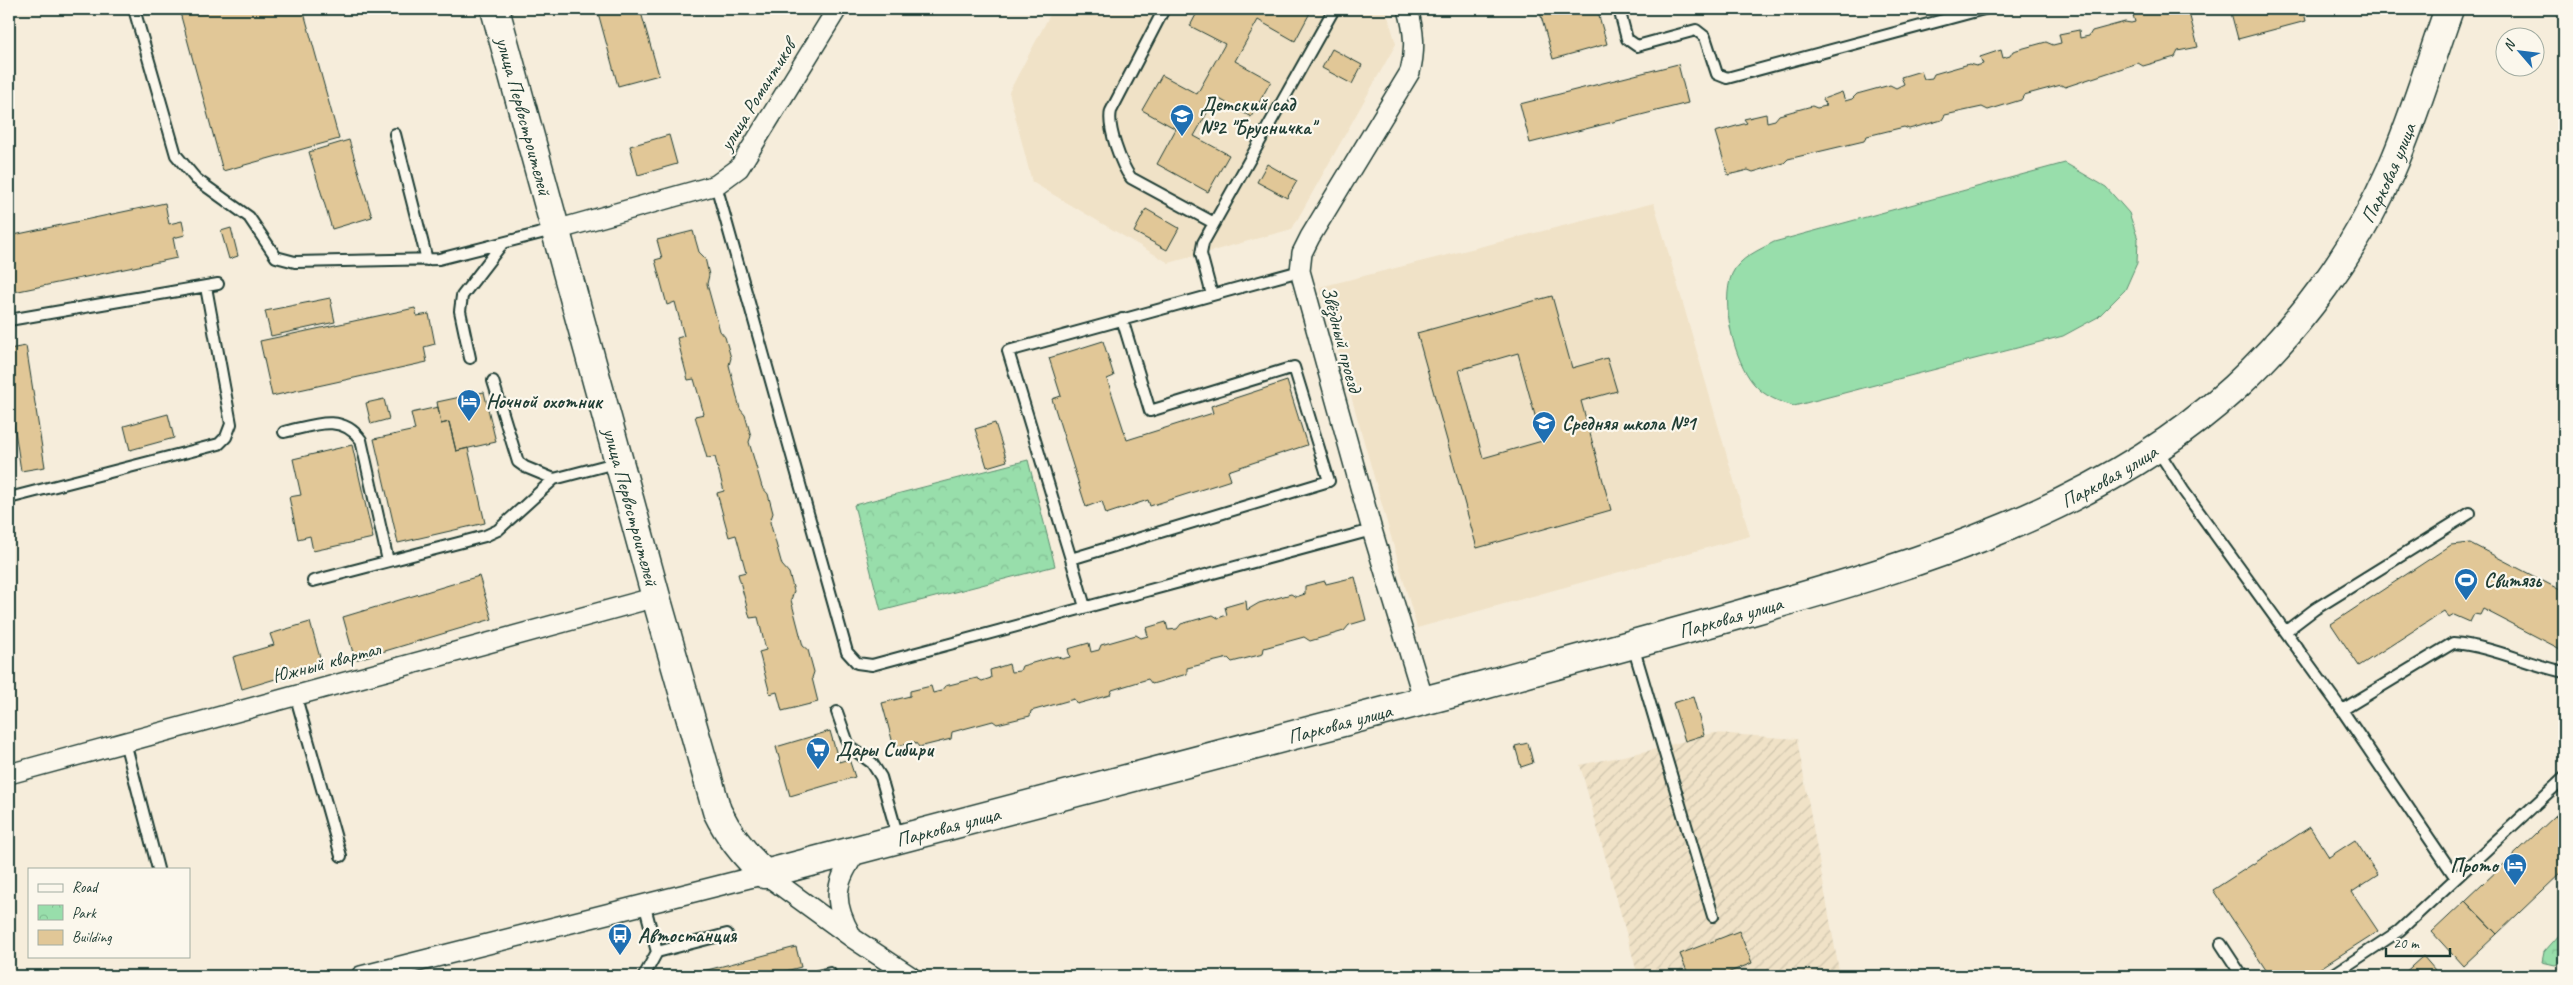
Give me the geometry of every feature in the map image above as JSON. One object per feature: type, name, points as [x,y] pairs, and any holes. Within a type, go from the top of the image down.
[{"type":"street","name":"улица Первостроителей","points":[[495,9],[656,597],[717,811],[726,831],[738,847],[764,874]]},
{"type":"street","name":"улица Романтиков","points":[[556,230],[716,185],[739,168],[836,9]]},
{"type":"street","name":"Звёздный проезд","points":[[1408,9],[1415,34],[1415,55],[1410,72],[1310,237],[1302,253],[1300,271],[1372,530],[1424,701]]},
{"type":"street","name":"Парковая улица","points":[[764,874],[1424,701],[1633,645],[1808,595],[1924,558],[2029,516],[2097,483],[2157,449],[2207,411],[2266,357],[2300,319],[2354,242],[2390,172],[2449,9]]},
{"type":"street","name":"Южный квартал","points":[[9,774],[656,597]]},
{"type":"street","points":[[854,939],[843,920],[837,901],[839,882],[846,866],[858,850]]},
{"type":"street","points":[[361,976],[382,974],[644,903],[764,874],[854,939],[910,976]]},
{"type":"lane","points":[[134,9],[176,155],[196,179],[249,217],[276,257],[295,262],[427,260],[556,230]]},
{"type":"lane","points":[[1164,9],[1111,111],[1109,120],[1125,170],[1131,178],[1214,223]]},
{"type":"lane","points":[[1212,295],[1201,254],[1203,242],[1334,9]]},
{"type":"lane","points":[[1619,9],[1627,39],[1637,46],[1696,30],[1705,37],[1717,74],[1727,78],[1984,9]]},
{"type":"lane","points":[[395,134],[427,260]]},
{"type":"lane","points":[[716,185],[847,652],[857,663],[872,665],[1372,530]]},
{"type":"lane","points":[[470,358],[460,311],[462,296],[502,244]]},
{"type":"lane","points":[[1085,607],[1008,351],[1300,271]]},
{"type":"lane","points":[[9,320],[218,284]]},
{"type":"lane","points":[[9,498],[219,444],[226,437],[231,424],[206,287]]},
{"type":"lane","points":[[1071,559],[1328,481],[1294,367],[1150,411],[1122,319]]},
{"type":"lane","points":[[493,381],[518,462],[525,468],[554,479]]},
{"type":"lane","points":[[284,432],[333,422],[345,425],[354,432],[360,440],[388,561]]},
{"type":"lane","points":[[2157,449],[2183,490],[2342,710],[2456,878]]},
{"type":"lane","points":[[313,581],[485,536],[498,530],[554,479],[619,462]]},
{"type":"lane","points":[[2286,631],[2315,609],[2470,513]]},
{"type":"lane","points":[[2342,710],[2453,643],[2472,644],[2540,667],[2564,672]]},
{"type":"lane","points":[[1633,645],[1713,916]]},
{"type":"lane","points":[[296,694],[341,856]]},
{"type":"lane","points":[[837,712],[849,746],[872,763],[881,777],[898,839]]},
{"type":"lane","points":[[125,742],[158,868]]},
{"type":"lane","points":[[2331,976],[2399,931],[2564,778]]},
{"type":"lane","points":[[644,903],[657,952],[644,976]]},
{"type":"lane","points":[[657,952],[728,934]]},
{"type":"lane","points":[[2221,944],[2242,976]]},
{"type":"lane","points":[[818,976],[830,973]]},
{"type":"shaded area","name":"Детский сад №2 \"Брусничка\"","points":[[1053,9],[1386,9],[1396,44],[1292,229],[1169,263],[1032,182],[1009,92]]},
{"type":"shaded area","name":"Средняя школа №1","points":[[1654,203],[1750,536],[1417,628],[1320,287]]},
{"type":"shaded area","points":[[1693,697],[1704,735],[1715,733],[1797,739],[1840,976],[1638,976],[1580,765],[1652,750],[1684,741],[1673,703]]},
{"type":"green space","points":[[2065,163],[2106,187],[2129,213],[2138,239],[2137,263],[2125,290],[2098,317],[2063,336],[1794,406],[1767,395],[1754,384],[1747,374],[1735,347],[1728,315],[1728,300],[1732,274],[1739,263],[1750,255],[1774,242]]},
{"type":"green space","points":[[1028,460],[1055,566],[881,611],[854,505]]},
{"type":"green space","points":[[2564,896],[2564,961],[2555,965],[2542,962],[2544,952],[2561,933],[2561,900]]},
{"type":"building","points":[[179,9],[303,9],[339,139],[223,171]]},
{"type":"building","points":[[597,9],[640,9],[659,75],[618,86]]},
{"type":"building","points":[[1199,9],[1312,9],[1295,41],[1258,20],[1235,61],[1271,81],[1251,117],[1216,97],[1194,136],[1229,155],[1208,192],[1157,164],[1176,129],[1142,110],[1162,75],[1197,94],[1225,44],[1190,26]]},
{"type":"building","points":[[1539,9],[1597,9],[1607,44],[1553,59]]},
{"type":"building","points":[[2155,9],[2157,12],[2168,9],[2188,9],[2198,47],[2178,51],[2175,57],[2143,66],[2138,63],[2065,87],[2061,85],[2024,95],[2021,100],[1988,110],[1982,107],[1945,115],[1942,120],[1909,129],[1904,127],[1867,136],[1864,141],[1788,159],[1784,163],[1753,172],[1748,170],[1728,175],[1715,132],[1747,123],[1744,119],[1766,114],[1767,122],[1775,120],[1779,115],[1812,106],[1817,108],[1826,106],[1823,99],[1842,92],[1845,101],[1852,99],[1857,94],[1890,85],[1896,88],[1904,84],[1901,77],[1921,71],[1924,79],[1932,78],[1934,74],[1969,64],[1976,66],[1983,64],[1980,57],[2001,50],[2003,58],[2010,56],[2013,51],[2046,42],[2053,45],[2061,43],[2059,34],[2079,30],[2080,38],[2089,36],[2092,31],[2125,22],[2135,22],[2133,15]]},
{"type":"building","points":[[2230,9],[2303,9],[2306,21],[2238,39]]},
{"type":"building","points":[[1332,49],[1362,65],[1352,84],[1322,68]]},
{"type":"building","points":[[1678,64],[1688,103],[1530,143],[1520,104]]},
{"type":"building","points":[[669,135],[677,164],[638,175],[630,146]]},
{"type":"building","points":[[349,140],[372,217],[332,229],[309,152]]},
{"type":"building","points":[[1267,164],[1297,181],[1287,198],[1257,182]]},
{"type":"building","points":[[165,203],[169,224],[182,221],[185,235],[173,238],[177,258],[9,293],[9,236]]},
{"type":"building","points":[[1146,209],[1179,228],[1167,250],[1134,232]]},
{"type":"building","points":[[231,228],[238,256],[229,259],[221,231]]},
{"type":"building","points":[[693,231],[699,252],[705,258],[709,275],[707,284],[720,331],[725,337],[731,358],[729,365],[740,409],[745,415],[751,436],[749,442],[762,487],[768,494],[773,513],[770,522],[782,565],[789,573],[794,591],[791,600],[803,646],[808,650],[814,672],[812,678],[818,702],[782,711],[777,692],[770,694],[759,652],[766,650],[758,617],[750,618],[738,574],[746,572],[736,535],[729,537],[717,493],[724,491],[715,457],[707,458],[695,416],[704,414],[694,379],[688,380],[677,338],[684,336],[675,302],[667,305],[655,260],[662,258],[657,240]]},
{"type":"building","points":[[1552,296],[1572,368],[1607,358],[1617,391],[1581,401],[1611,510],[1477,548],[1417,333]],"holes":[[[1518,353],[1542,441],[1483,458],[1459,370]]]},
{"type":"building","points":[[330,298],[335,322],[271,336],[265,311]]},
{"type":"building","points":[[415,308],[417,316],[429,314],[435,344],[424,347],[427,362],[272,396],[260,341]]},
{"type":"building","points":[[1103,341],[1114,376],[1107,379],[1127,440],[1213,413],[1211,406],[1287,381],[1307,445],[1228,471],[1231,480],[1150,506],[1148,500],[1106,514],[1102,501],[1086,507],[1052,399],[1061,396],[1049,358]]},
{"type":"building","points":[[26,346],[45,467],[21,471],[9,390],[9,349]]},
{"type":"building","points":[[484,392],[496,442],[456,451],[449,422],[441,424],[437,402]]},
{"type":"building","points":[[384,399],[389,419],[371,424],[366,403]]},
{"type":"building","points":[[438,407],[441,424],[449,422],[456,451],[468,448],[485,523],[398,543],[374,439],[415,430],[411,413]]},
{"type":"building","points":[[168,414],[174,438],[130,450],[124,426]]},
{"type":"building","points":[[995,423],[1007,461],[987,467],[975,429]]},
{"type":"building","points":[[352,445],[373,538],[313,551],[310,536],[298,539],[289,497],[301,495],[293,459]]},
{"type":"building","name":"Свитязь","points":[[2470,543],[2564,592],[2564,651],[2483,609],[2480,615],[2474,614],[2470,622],[2454,615],[2449,618],[2444,611],[2359,666],[2331,624],[2451,545]]},
{"type":"building","points":[[479,576],[492,619],[355,660],[343,617]]},
{"type":"building","points":[[1355,577],[1366,620],[1349,625],[1344,631],[1310,641],[1304,637],[1264,648],[1263,654],[1232,662],[1228,658],[1187,668],[1187,674],[1152,684],[1148,679],[1112,690],[1110,695],[1077,704],[1074,699],[1031,711],[1030,716],[997,724],[993,721],[952,732],[951,739],[919,747],[915,742],[894,747],[882,703],[910,696],[910,691],[931,686],[933,693],[941,691],[945,686],[977,678],[982,681],[991,678],[990,670],[1009,664],[1011,672],[1020,671],[1022,666],[1057,656],[1062,659],[1070,657],[1068,649],[1089,643],[1091,652],[1099,650],[1101,645],[1136,635],[1141,638],[1148,636],[1146,628],[1166,622],[1168,630],[1177,629],[1181,624],[1213,615],[1218,618],[1227,615],[1225,607],[1246,601],[1247,610],[1259,603],[1291,594],[1296,597],[1305,594],[1305,586],[1325,581],[1326,584]]},
{"type":"building","points":[[310,622],[322,665],[242,689],[233,657],[274,645],[270,634]]},
{"type":"building","points":[[1693,697],[1704,735],[1685,741],[1673,703]]},
{"type":"building","name":"Дары Сибири","points":[[830,731],[839,762],[849,759],[855,777],[790,796],[776,747]]},
{"type":"building","points":[[1528,743],[1533,763],[1521,767],[1515,746]]},
{"type":"building","points":[[2564,807],[2564,825],[2555,816]]},
{"type":"building","name":"Прото","points":[[2555,816],[2564,825],[2564,870],[2497,934],[2465,901]]},
{"type":"building","points":[[2310,827],[2329,857],[2355,840],[2378,875],[2352,892],[2378,931],[2308,976],[2270,976],[2213,890]]},
{"type":"building","points":[[2465,901],[2497,934],[2463,966],[2432,932]]},
{"type":"building","points":[[1739,931],[1752,963],[1720,976],[1689,976],[1680,954]]},
{"type":"building","points":[[796,947],[801,967],[767,976],[684,976]]},
{"type":"building","points":[[2423,956],[2435,970],[2428,976],[2401,976]]},
{"type":"place","name":"Детский сад №2 \"Брусничка\"","points":[[1182,137]]},
{"type":"place","name":"Ночной охотник","points":[[469,422]]},
{"type":"place","name":"Средняя школа №1","points":[[1544,444]]},
{"type":"place","name":"Свитязь","points":[[2466,601]]},
{"type":"place","name":"Дары Сибири","points":[[818,770]]},
{"type":"place","name":"Прото","points":[[2515,886]]},
{"type":"place","name":"Автостанция","points":[[620,956]]}]
